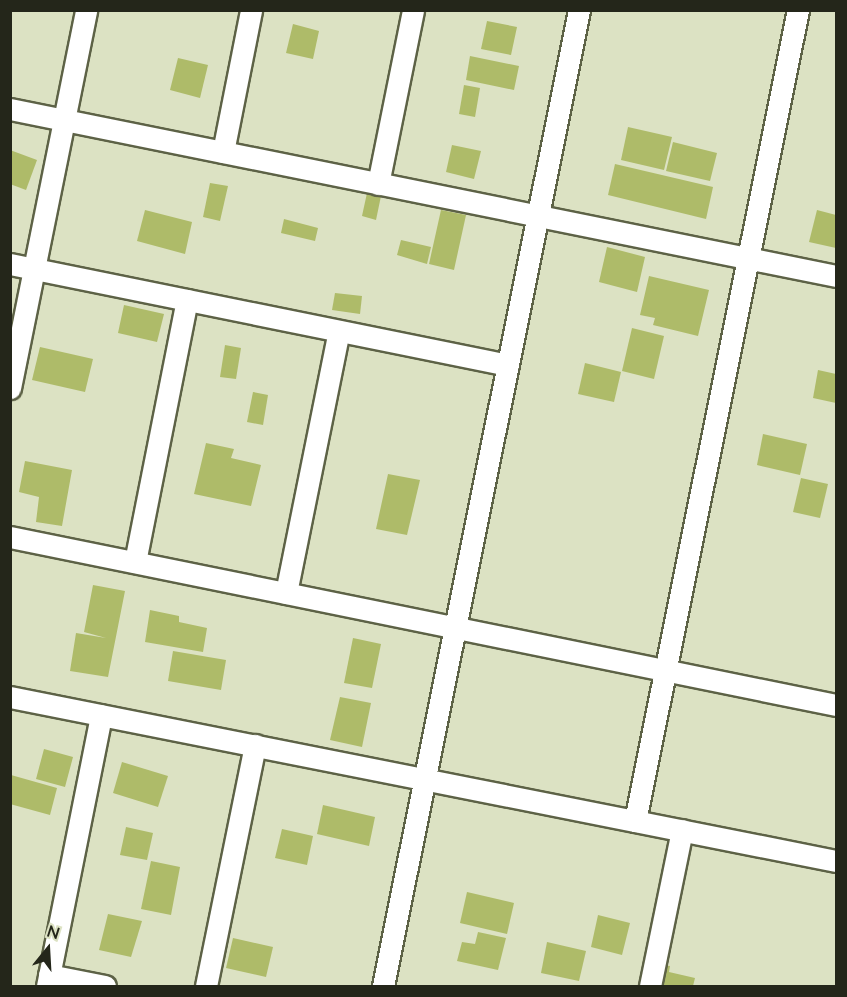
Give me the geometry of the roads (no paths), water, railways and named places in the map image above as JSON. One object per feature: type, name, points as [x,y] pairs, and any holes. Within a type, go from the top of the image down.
[{"type":"street","points":[[10,388],[86,10]]},
{"type":"street","points":[[223,152],[251,10]]},
{"type":"street","points":[[378,184],[413,10]]},
{"type":"street","points":[[383,987],[579,10]]},
{"type":"street","points":[[635,821],[798,10]]},
{"type":"street","points":[[10,110],[837,276]]},
{"type":"street","points":[[10,264],[508,365]]},
{"type":"street","points":[[135,562],[187,300]]},
{"type":"street","points":[[286,593],[339,330]]},
{"type":"street","points":[[10,537],[837,705]]},
{"type":"street","points":[[10,697],[837,861]]},
{"type":"street","points":[[101,715],[48,981],[105,987]]},
{"type":"street","points":[[206,987],[255,745]]},
{"type":"street","points":[[650,987],[682,830]]}]
